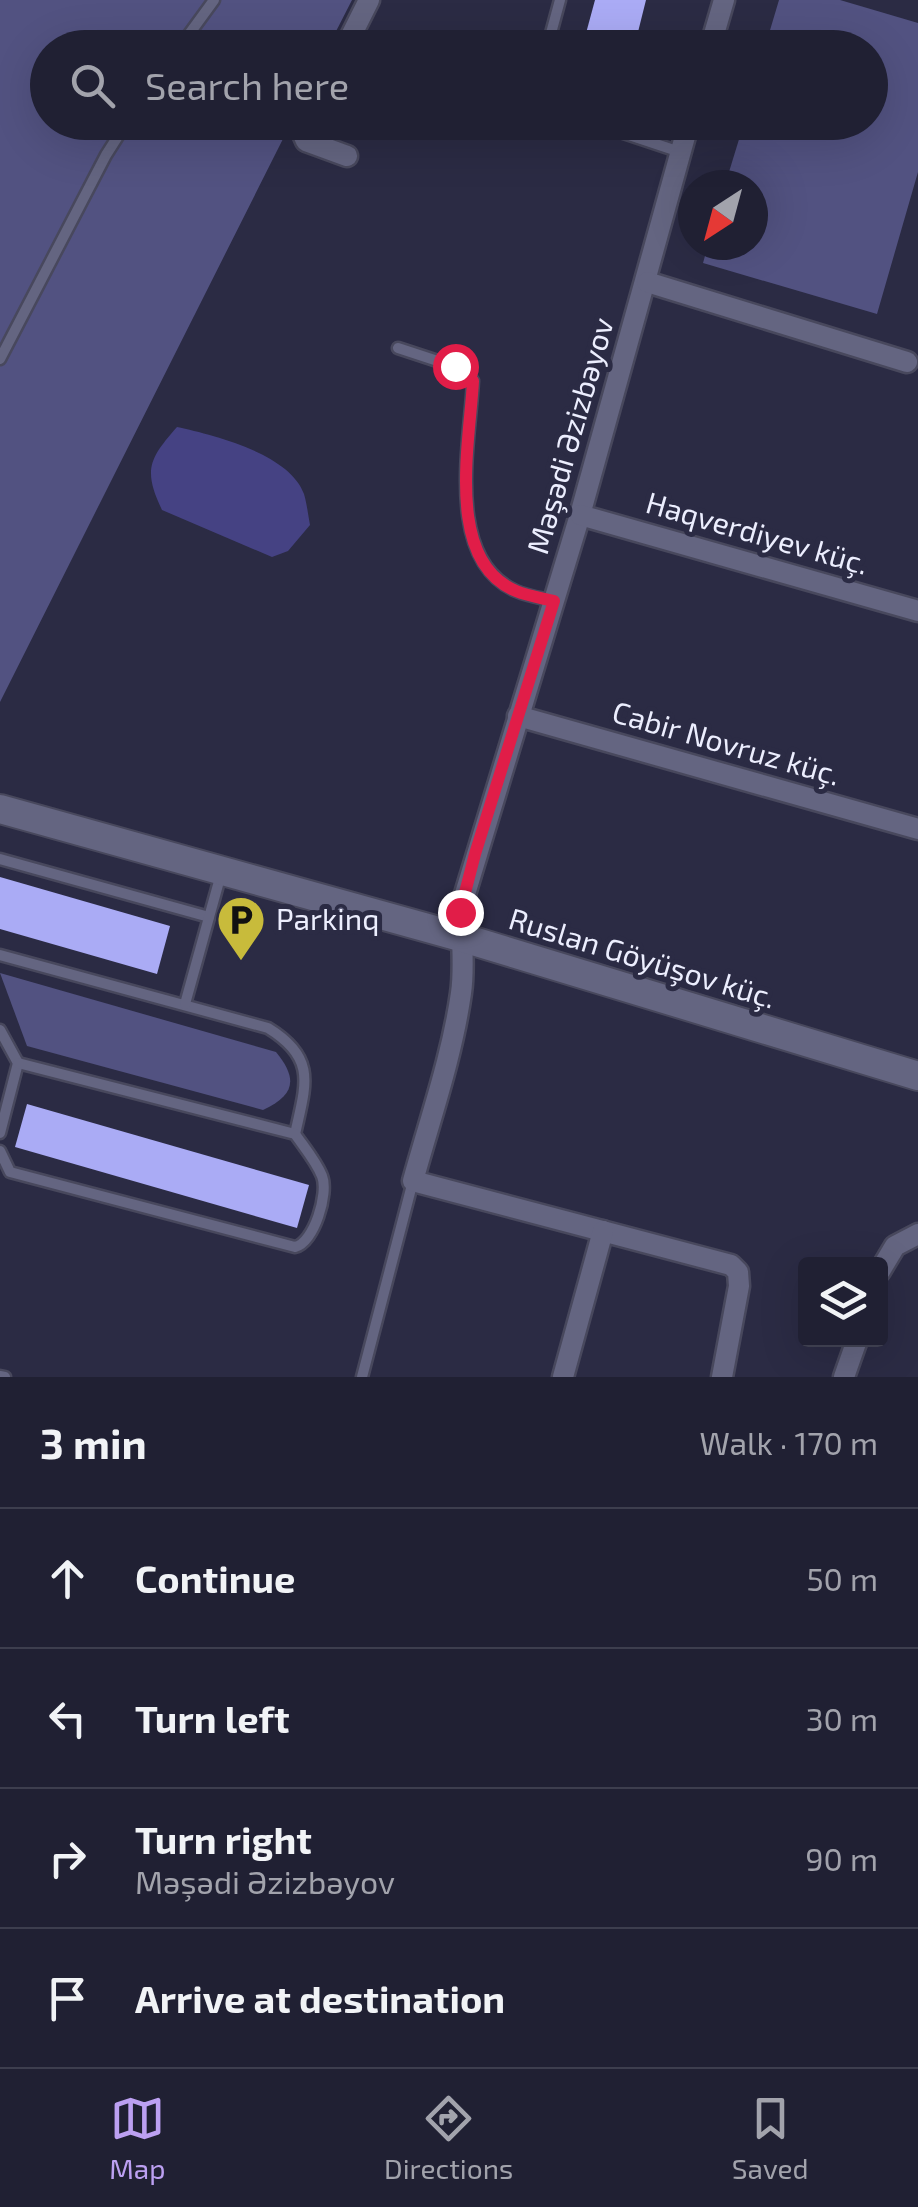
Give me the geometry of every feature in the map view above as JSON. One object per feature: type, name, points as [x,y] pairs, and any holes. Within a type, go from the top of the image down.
[{"type":"street","points":[[354,30],[369,0]]},
{"type":"street","points":[[715,30],[724,0]]},
{"type":"street","points":[[306,140],[347,156]]},
{"type":"street","name":"Məşədi Əzizbəyov","points":[[413,1181],[459,1004],[463,967],[460,912],[475,854],[580,515],[684,140]]},
{"type":"street","points":[[647,282],[907,362]]},
{"type":"street","name":"Haqverdiyev küç.","points":[[580,515],[918,611]]},
{"type":"street","name":"Cabir Novruz küç.","points":[[518,716],[918,829]]},
{"type":"street","name":"Ruslan Göyüşov küç.","points":[[0,809],[460,937],[918,1076]]},
{"type":"street","points":[[413,1181],[731,1264],[738,1272],[739,1286],[722,1377]]},
{"type":"street","points":[[563,1377],[603,1231]]},
{"type":"street","points":[[888,1258],[895,1246],[918,1234]]},
{"type":"street","points":[[844,1377],[855,1347]]},
{"type":"lane","points":[[192,30],[214,0]]},
{"type":"lane","points":[[552,30],[560,0]]},
{"type":"lane","points":[[0,359],[116,140]]},
{"type":"lane","points":[[644,140],[680,152]]},
{"type":"lane","points":[[398,348],[465,370],[473,381],[464,504],[472,536],[490,570],[514,590],[554,601]]},
{"type":"lane","points":[[0,859],[209,917]]},
{"type":"lane","points":[[185,1004],[221,873]]},
{"type":"lane","points":[[0,955],[268,1028],[291,1042],[303,1063],[305,1091],[295,1134]]},
{"type":"lane","points":[[0,1030],[18,1063],[0,1133]]},
{"type":"lane","points":[[0,1150],[10,1172],[295,1247],[305,1245],[312,1236],[324,1187],[322,1177],[295,1134],[18,1063]]},
{"type":"lane","points":[[362,1377],[413,1181]]},
{"type":"shaded area","points":[[0,0],[352,0],[337,30],[30,30],[30,140],[282,140],[0,702]]},
{"type":"shaded area","points":[[779,0],[840,0],[918,23],[918,172],[877,314],[703,263],[768,260],[768,170],[730,170],[739,140],[888,140],[888,30],[770,30]]},
{"type":"shaded area","points":[[177,427],[249,448],[296,480],[304,494],[310,525],[288,551],[272,557],[162,510],[152,485],[152,466]]},
{"type":"shaded area","points":[[0,973],[276,1052],[288,1070],[290,1086],[282,1098],[263,1110],[27,1046]]},
{"type":"building","points":[[595,0],[646,0],[638,30],[587,30]]},
{"type":"building","points":[[0,877],[170,926],[157,974],[0,929]]},
{"type":"building","points":[[27,1104],[309,1185],[297,1228],[15,1147]]},
{"type":"place","name":"Parkinq","points":[[241,962]]},
{"type":"route","points":[[455,366],[465,370],[473,381],[464,504],[472,536],[490,570],[514,590],[554,601],[460,912]]}]
